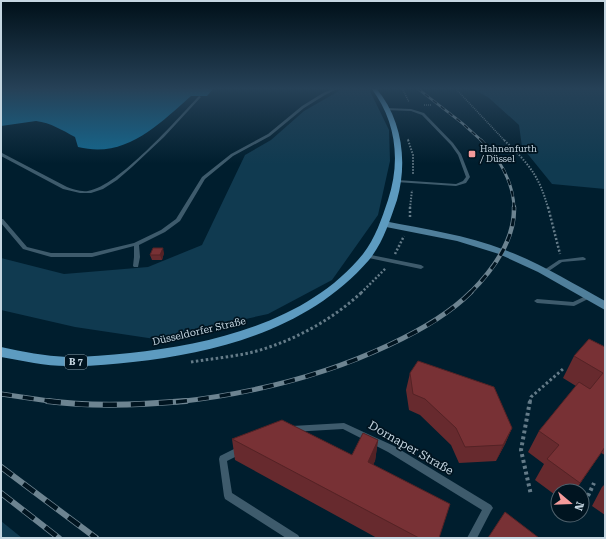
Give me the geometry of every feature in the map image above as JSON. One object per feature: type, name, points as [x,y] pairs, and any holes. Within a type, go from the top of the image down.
[{"type":"main road","name":"Düsseldorfer Straße","points":[[1,352],[58,361],[80,362],[152,356],[223,341],[260,330],[291,316],[336,285],[366,256],[384,224],[397,181],[398,144],[395,130],[389,113]]},
{"type":"main road","points":[[384,224],[467,241],[518,258],[605,306]]},
{"type":"lane","points":[[1,154],[65,188],[76,192],[89,192],[98,189],[127,169],[155,144],[185,113]]},
{"type":"lane","points":[[1,220],[25,248],[51,255],[92,255],[136,244],[163,231],[178,220],[203,178],[232,154],[270,135],[296,113]]},
{"type":"lane","points":[[397,181],[456,185],[465,182],[468,177],[460,155],[452,144],[420,113]]},
{"type":"lane","points":[[136,244],[136,266]]},
{"type":"lane","points":[[366,256],[421,267]]},
{"type":"lane","points":[[544,272],[561,261],[584,259]]},
{"type":"lane","points":[[537,301],[574,304],[588,297]]},
{"type":"lane","name":"Dornaper Straße","points":[[285,429],[344,426],[391,449],[488,508],[472,538]]},
{"type":"lane","points":[[251,446],[223,459],[228,496],[295,538]]},
{"type":"path","points":[[478,113],[524,160],[538,179],[548,205],[561,261]]},
{"type":"path","points":[[531,495],[521,450],[531,397],[563,369]]},
{"type":"path","points":[[590,492],[594,483]]},
{"type":"shaded area","points":[[1,113],[172,113],[140,137],[126,144],[111,148],[95,149],[78,147],[75,137],[47,123],[36,121],[1,126]]},
{"type":"shaded area","points":[[302,113],[381,113],[389,130],[390,161],[378,215],[332,280],[268,314],[155,339],[75,327],[1,310],[1,258],[64,274],[148,267],[202,245],[245,155],[271,140]]},
{"type":"shaded area","points":[[506,113],[605,113],[605,189],[552,184],[522,147],[519,125]]},
{"type":"shaded area","points":[[1,521],[22,538],[1,538]]},
{"type":"building","points":[[153,248],[163,248],[160,255],[150,255]]},
{"type":"building","points":[[589,339],[605,347],[605,447],[580,483],[547,459],[559,445],[539,431],[579,382],[590,389],[603,373],[574,356]]},
{"type":"building","points":[[418,361],[494,387],[512,428],[503,445],[465,447],[456,428],[425,399],[413,394],[410,373]]},
{"type":"building","points":[[282,420],[352,455],[363,433],[378,440],[368,462],[450,504],[439,538],[419,538],[232,439]]},
{"type":"building","points":[[505,512],[539,538],[488,538]]},
{"type":"railway","points":[[449,113],[482,141]]},
{"type":"railway","points":[[482,141],[500,163],[504,171],[511,189],[514,208]]},
{"type":"railway","points":[[471,292],[487,275],[507,243],[511,232],[514,208]]},
{"type":"railway","points":[[183,401],[258,389],[311,375],[337,366],[389,345],[422,328],[453,308],[471,292]]},
{"type":"railway","points":[[1,394],[56,402]]},
{"type":"railway","points":[[47,401],[116,405],[183,401]]},
{"type":"railway","points":[[176,402],[183,401]]},
{"type":"railway","points":[[1,467],[96,538]]},
{"type":"railway","points":[[1,493],[59,538]]},
{"type":"place","name":"Hahnenfurth / Düssel","points":[[472,154]]}]
